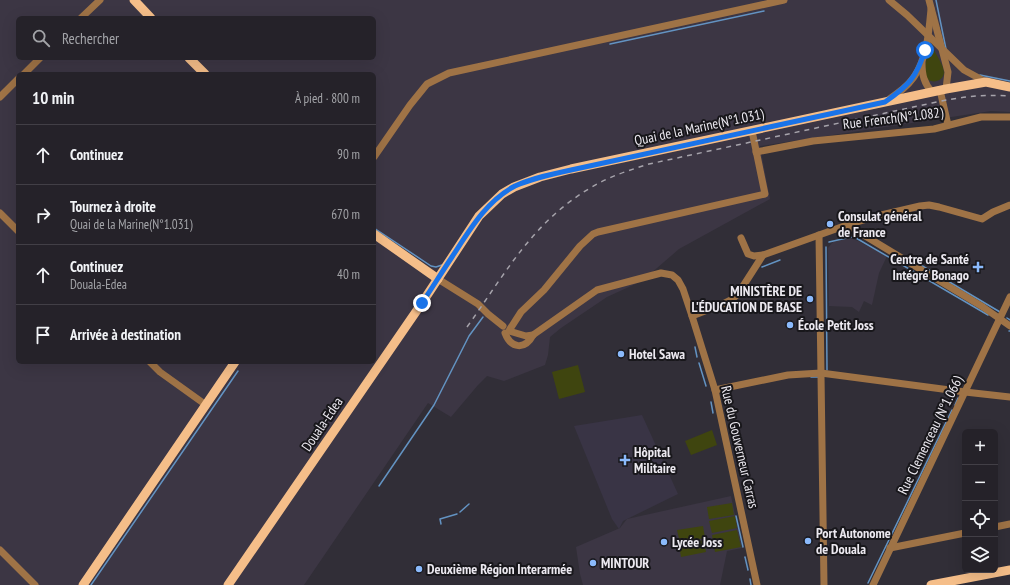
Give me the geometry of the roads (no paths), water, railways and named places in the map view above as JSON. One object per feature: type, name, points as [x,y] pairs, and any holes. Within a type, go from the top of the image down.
[{"type":"main road","points":[[134,0],[149,16]]},
{"type":"main road","points":[[191,60],[203,72]]},
{"type":"main road","name":"Quai de la Marine(N°1.031)","points":[[438,279],[479,216],[502,194],[514,187],[540,177],[939,90],[986,82],[1010,87]]},
{"type":"main road","points":[[376,235],[438,279]]},
{"type":"main road","name":"Douala-Edea","points":[[228,585],[438,279]]},
{"type":"main road","points":[[83,585],[234,364]]},
{"type":"main road","points":[[931,585],[953,583],[1010,570]]},
{"type":"street","points":[[83,16],[100,0]]},
{"type":"street","points":[[376,154],[410,105],[427,84],[449,73],[784,0]]},
{"type":"street","points":[[889,0],[964,70],[986,82]]},
{"type":"street","points":[[929,0],[948,72],[948,79],[939,90]]},
{"type":"street","points":[[885,102],[905,87],[914,77],[922,60],[928,36],[931,9]]},
{"type":"street","points":[[26,72],[38,60]]},
{"type":"street","points":[[922,60],[923,77],[925,82],[939,90],[948,125]]},
{"type":"street","points":[[0,97],[16,82]]},
{"type":"street","name":"Rue French(N°1.082)","points":[[756,152],[813,140],[934,129],[981,117],[1010,117]]},
{"type":"street","points":[[534,335],[526,336],[506,329],[544,290],[580,246],[593,234],[764,194],[752,131]]},
{"type":"street","points":[[741,238],[748,254],[754,256],[763,255],[847,225],[895,211],[929,205],[982,219],[993,212],[1010,205]]},
{"type":"street","points":[[0,213],[16,229]]},
{"type":"street","points":[[847,225],[1010,326]]},
{"type":"street","points":[[819,235],[824,585]]},
{"type":"street","points":[[692,316],[723,304],[738,294],[763,255]]},
{"type":"street","name":"Rue du Gouverneur Carras","points":[[438,279],[478,304],[506,329],[510,342],[519,346],[527,344],[534,335],[597,290],[661,273],[672,276],[678,280],[692,316],[715,390],[757,585]]},
{"type":"street","name":"Rue Clemenceau (N°1.066)","points":[[873,585],[1010,297]]},
{"type":"street","points":[[152,364],[160,372],[206,405]]},
{"type":"street","points":[[715,390],[788,375],[821,373],[1010,397]]},
{"type":"street","points":[[998,526],[1010,524]]},
{"type":"street","points":[[890,548],[962,534]]},
{"type":"street","points":[[0,550],[35,585]]},
{"type":"waterway","points":[[936,0],[946,49]]},
{"type":"waterway","points":[[610,44],[764,11]]},
{"type":"waterway","points":[[980,75],[1010,81]]},
{"type":"waterway","points":[[376,229],[431,266],[436,267],[442,265]]},
{"type":"waterway","points":[[829,242],[851,237],[856,238],[988,315]]},
{"type":"waterway","points":[[826,247],[827,370]]},
{"type":"waterway","points":[[762,267],[780,260]]},
{"type":"waterway","points":[[919,264],[1000,312]]},
{"type":"waterway","points":[[379,486],[434,405],[469,336],[483,317]]},
{"type":"waterway","points":[[695,347],[697,357]]},
{"type":"waterway","points":[[699,363],[706,386]]},
{"type":"waterway","points":[[91,585],[238,371]]},
{"type":"waterway","points":[[811,377],[819,377]]},
{"type":"waterway","points":[[955,405],[958,398]]},
{"type":"waterway","points":[[711,402],[713,413]]},
{"type":"waterway","points":[[868,583],[952,410]]},
{"type":"waterway","points":[[460,512],[469,504]]},
{"type":"waterway","points":[[441,524],[440,519],[457,514]]},
{"type":"waterway","points":[[736,516],[743,547]]},
{"type":"waterway","points":[[745,557],[748,570]]},
{"type":"waterway","points":[[750,579],[751,585]]},
{"type":"railway","points":[[467,327],[508,268],[537,232],[571,201],[592,187],[613,176],[649,164],[942,101],[980,96],[1010,96]]},
{"type":"place","name":"Consulat général de France","points":[[830,224]]},
{"type":"place","name":"Centre de Santé Intégré Bonago","points":[[978,267]]},
{"type":"place","name":"MINISTÈRE DE L'ÉDUCATION DE BASE","points":[[810,299]]},
{"type":"place","name":"École Petit Joss","points":[[790,325]]},
{"type":"place","name":"Hotel Sawa","points":[[621,354]]},
{"type":"place","name":"Hôpital Militaire","points":[[625,460]]},
{"type":"place","name":"Port Autonome de Douala","points":[[808,541]]},
{"type":"place","name":"Lycée Joss","points":[[664,542]]},
{"type":"place","name":"MINTOUR","points":[[593,563]]},
{"type":"place","name":"Deuxième Région Interarmée","points":[[419,569]]}]
